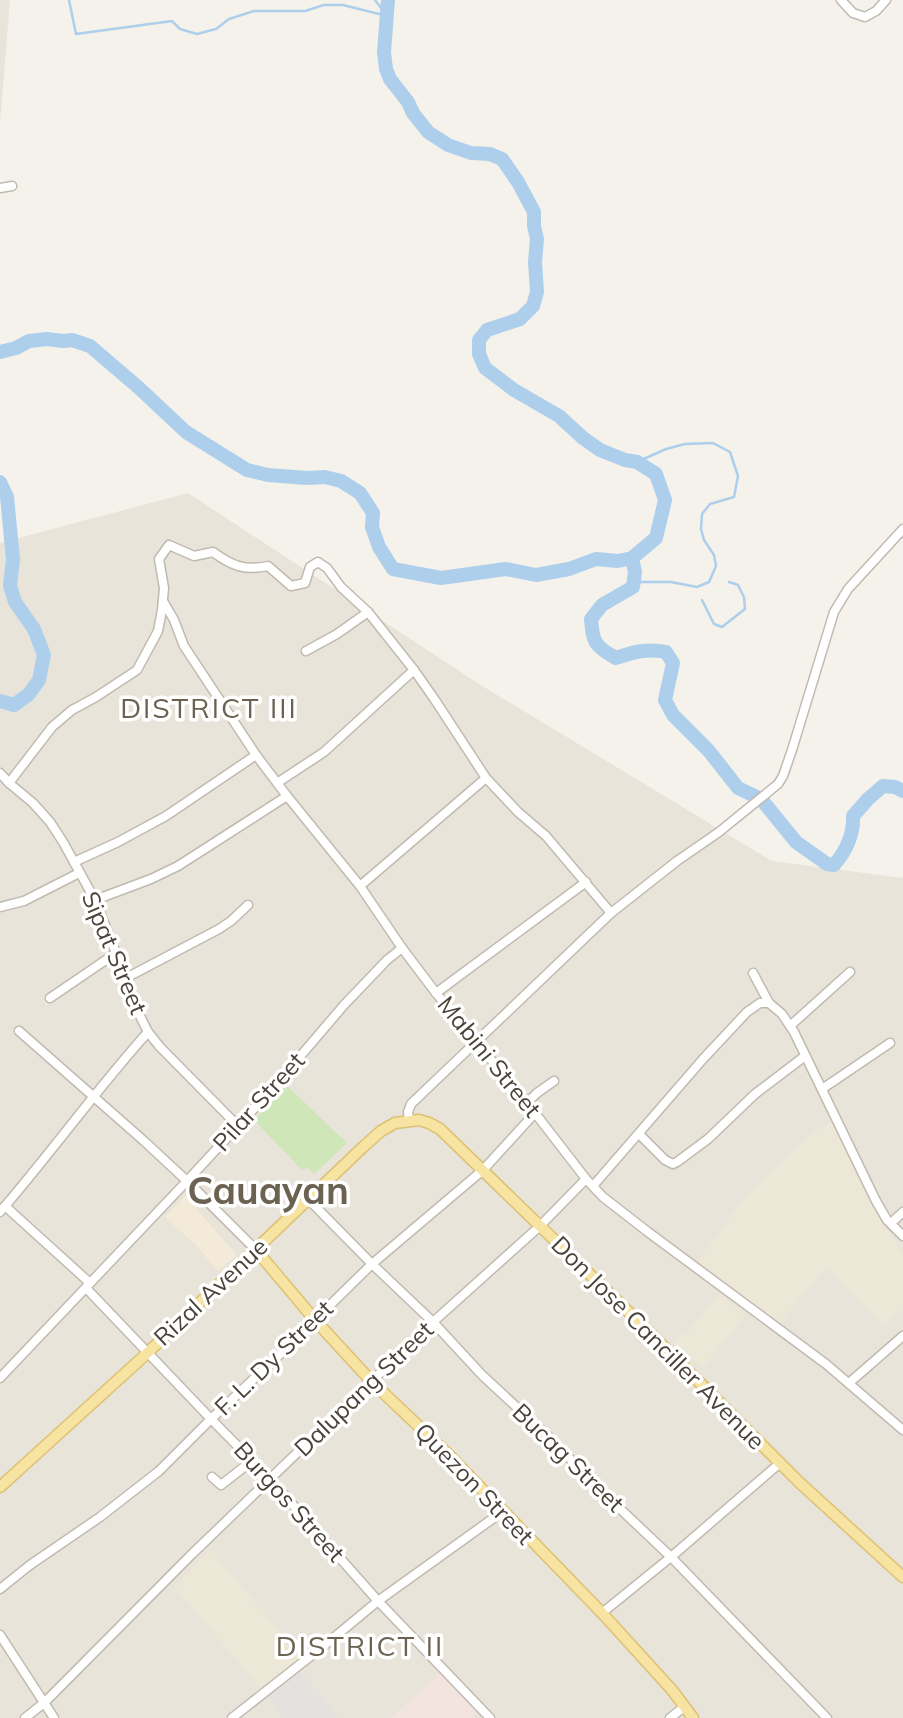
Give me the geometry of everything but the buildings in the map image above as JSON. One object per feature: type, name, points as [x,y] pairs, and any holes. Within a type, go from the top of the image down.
[{"type":"main road","name":"Don Jose Canciller Avenue","points":[[409,1120],[419,1120],[440,1129],[780,1463],[903,1577]]},
{"type":"main road","name":"Rizal Avenue","points":[[0,1487],[381,1131],[409,1120]]},
{"type":"main road","name":"Quezon Street","points":[[256,1250],[314,1320],[602,1613],[693,1718]]},
{"type":"street","points":[[841,0],[853,13],[864,17],[876,11],[886,0]]},
{"type":"street","points":[[0,188],[12,187]]},
{"type":"street","points":[[409,1120],[411,1104],[611,914],[677,861],[719,832],[778,783],[783,775],[834,612],[848,589],[903,529]]},
{"type":"street","points":[[9,783],[52,727],[72,710],[137,670],[158,631],[164,588],[159,559],[169,545],[194,556],[213,552],[229,564],[254,569],[268,566],[291,586],[305,583],[310,567],[318,562],[327,568],[341,587],[368,612],[414,670],[486,778],[510,805],[546,836],[611,914]]},
{"type":"street","name":"Mabini Street","points":[[163,601],[184,646],[256,755],[360,886],[436,993],[586,1179],[603,1197],[786,1333],[903,1430]]},
{"type":"street","points":[[306,651],[337,634],[368,612]]},
{"type":"street","points":[[277,783],[324,752],[414,670]]},
{"type":"street","points":[[74,862],[153,823],[256,755]]},
{"type":"street","name":"Sipat Street","points":[[0,773],[50,822],[74,862],[95,900],[135,1006],[148,1032],[238,1126]]},
{"type":"street","points":[[360,886],[486,778]]},
{"type":"street","points":[[95,900],[152,879],[178,866],[287,796]]},
{"type":"street","points":[[0,907],[24,901],[79,873]]},
{"type":"street","points":[[436,993],[586,882]]},
{"type":"street","points":[[126,978],[219,929],[248,905]]},
{"type":"street","name":"Pilar Street","points":[[0,1378],[274,1087],[344,1005],[402,948]]},
{"type":"street","points":[[51,998],[117,953]]},
{"type":"street","points":[[790,1026],[850,972]]},
{"type":"street","points":[[753,973],[769,1003],[782,1014],[790,1026],[876,1201],[903,1236]]},
{"type":"street","points":[[593,1186],[747,1012],[760,1003],[769,1003]]},
{"type":"street","points":[[19,1031],[187,1181],[256,1250]]},
{"type":"street","points":[[2,1209],[148,1032]]},
{"type":"street","points":[[822,1089],[890,1043]]},
{"type":"street","points":[[639,1134],[665,1160],[673,1164],[708,1139],[755,1094],[805,1056]]},
{"type":"street","points":[[527,1103],[554,1081]]},
{"type":"street","name":"F. L. Dy Street","points":[[0,1589],[149,1479],[372,1264],[483,1170],[535,1113]]},
{"type":"street","name":"Dalupang Street","points":[[25,1718],[44,1703],[192,1554],[433,1322],[540,1226],[586,1179]]},
{"type":"street","name":"Bucag Street","points":[[308,1199],[433,1322],[482,1375],[671,1557],[827,1718]]},
{"type":"street","name":"Burgos Street","points":[[2,1209],[88,1285],[147,1352],[271,1479],[378,1601],[490,1718]]},
{"type":"street","points":[[891,1223],[903,1212]]},
{"type":"street","points":[[849,1383],[903,1336]]},
{"type":"street","points":[[212,1477],[221,1485],[253,1460]]},
{"type":"street","points":[[602,1613],[780,1463]]},
{"type":"street","points":[[232,1718],[378,1601],[502,1512]]},
{"type":"street","points":[[0,1635],[54,1718]]},
{"type":"street","points":[[670,1718],[684,1707]]},
{"type":"shaded area","points":[[0,0],[10,0],[0,124]]},
{"type":"shaded area","points":[[188,493],[479,684],[772,861],[903,878],[903,1718],[0,1718],[0,543]]},
{"type":"shaded area","points":[[833,1121],[903,1255],[903,1309],[884,1326],[827,1267],[780,1322],[697,1263],[746,1196],[813,1132]]},
{"type":"shaded area","points":[[185,1196],[237,1255],[218,1271],[195,1244],[165,1217]]},
{"type":"shaded area","points":[[719,1294],[746,1315],[703,1368],[673,1343],[685,1334]]},
{"type":"shaded area","points":[[210,1550],[302,1657],[260,1688],[175,1587]]},
{"type":"shaded area","points":[[299,1669],[338,1718],[283,1718],[279,1713],[266,1696]]},
{"type":"shaded area","points":[[441,1673],[479,1710],[470,1718],[391,1718]]},
{"type":"green space","points":[[287,1086],[347,1143],[314,1174],[307,1167],[303,1171],[254,1120]]},
{"type":"waterway","points":[[69,0],[76,34],[172,21],[180,29],[197,34],[216,29],[229,19],[254,11],[305,11],[324,5],[343,5],[387,16]]},
{"type":"waterway","points":[[375,0],[387,16]]},
{"type":"waterway","points":[[0,352],[29,341],[47,339],[72,340],[90,346],[186,432],[247,470],[268,475],[325,477],[341,481],[360,493],[373,513],[372,527],[379,547],[393,569],[441,578],[506,569],[536,575],[569,569],[596,559],[618,561],[632,558],[656,538],[665,500],[656,474],[637,462],[600,450],[559,416],[514,390],[485,368],[479,354],[479,340],[487,330],[520,319],[533,306],[537,292],[534,212],[502,159],[448,145],[428,132],[413,113],[386,69],[384,52],[388,0]]},
{"type":"waterway","points":[[633,587],[641,582],[671,582],[697,587],[709,582],[716,566],[714,555],[704,540],[701,529],[702,514],[710,504],[734,497],[738,476],[730,452],[713,443],[685,444],[637,462]]},
{"type":"waterway","points":[[0,482],[7,497],[13,559],[10,586],[15,602],[34,629],[44,655],[39,680],[29,694],[14,705],[0,701]]},
{"type":"waterway","points":[[632,558],[635,572],[633,587],[602,605],[591,619],[596,643],[616,658],[641,651],[666,652],[673,663],[665,700],[673,715],[709,751],[738,788],[761,799],[796,842],[827,864],[834,865],[848,843],[853,816],[868,799],[883,786],[903,791]]},
{"type":"waterway","points":[[702,600],[714,624],[722,627],[745,609],[744,597],[738,585],[729,582]]},
{"type":"district","name":"DISTRICT III","points":[[209,708]]},
{"type":"district","name":"Cauayan","points":[[268,1191]]},
{"type":"district","name":"DISTRICT II","points":[[360,1646]]}]
